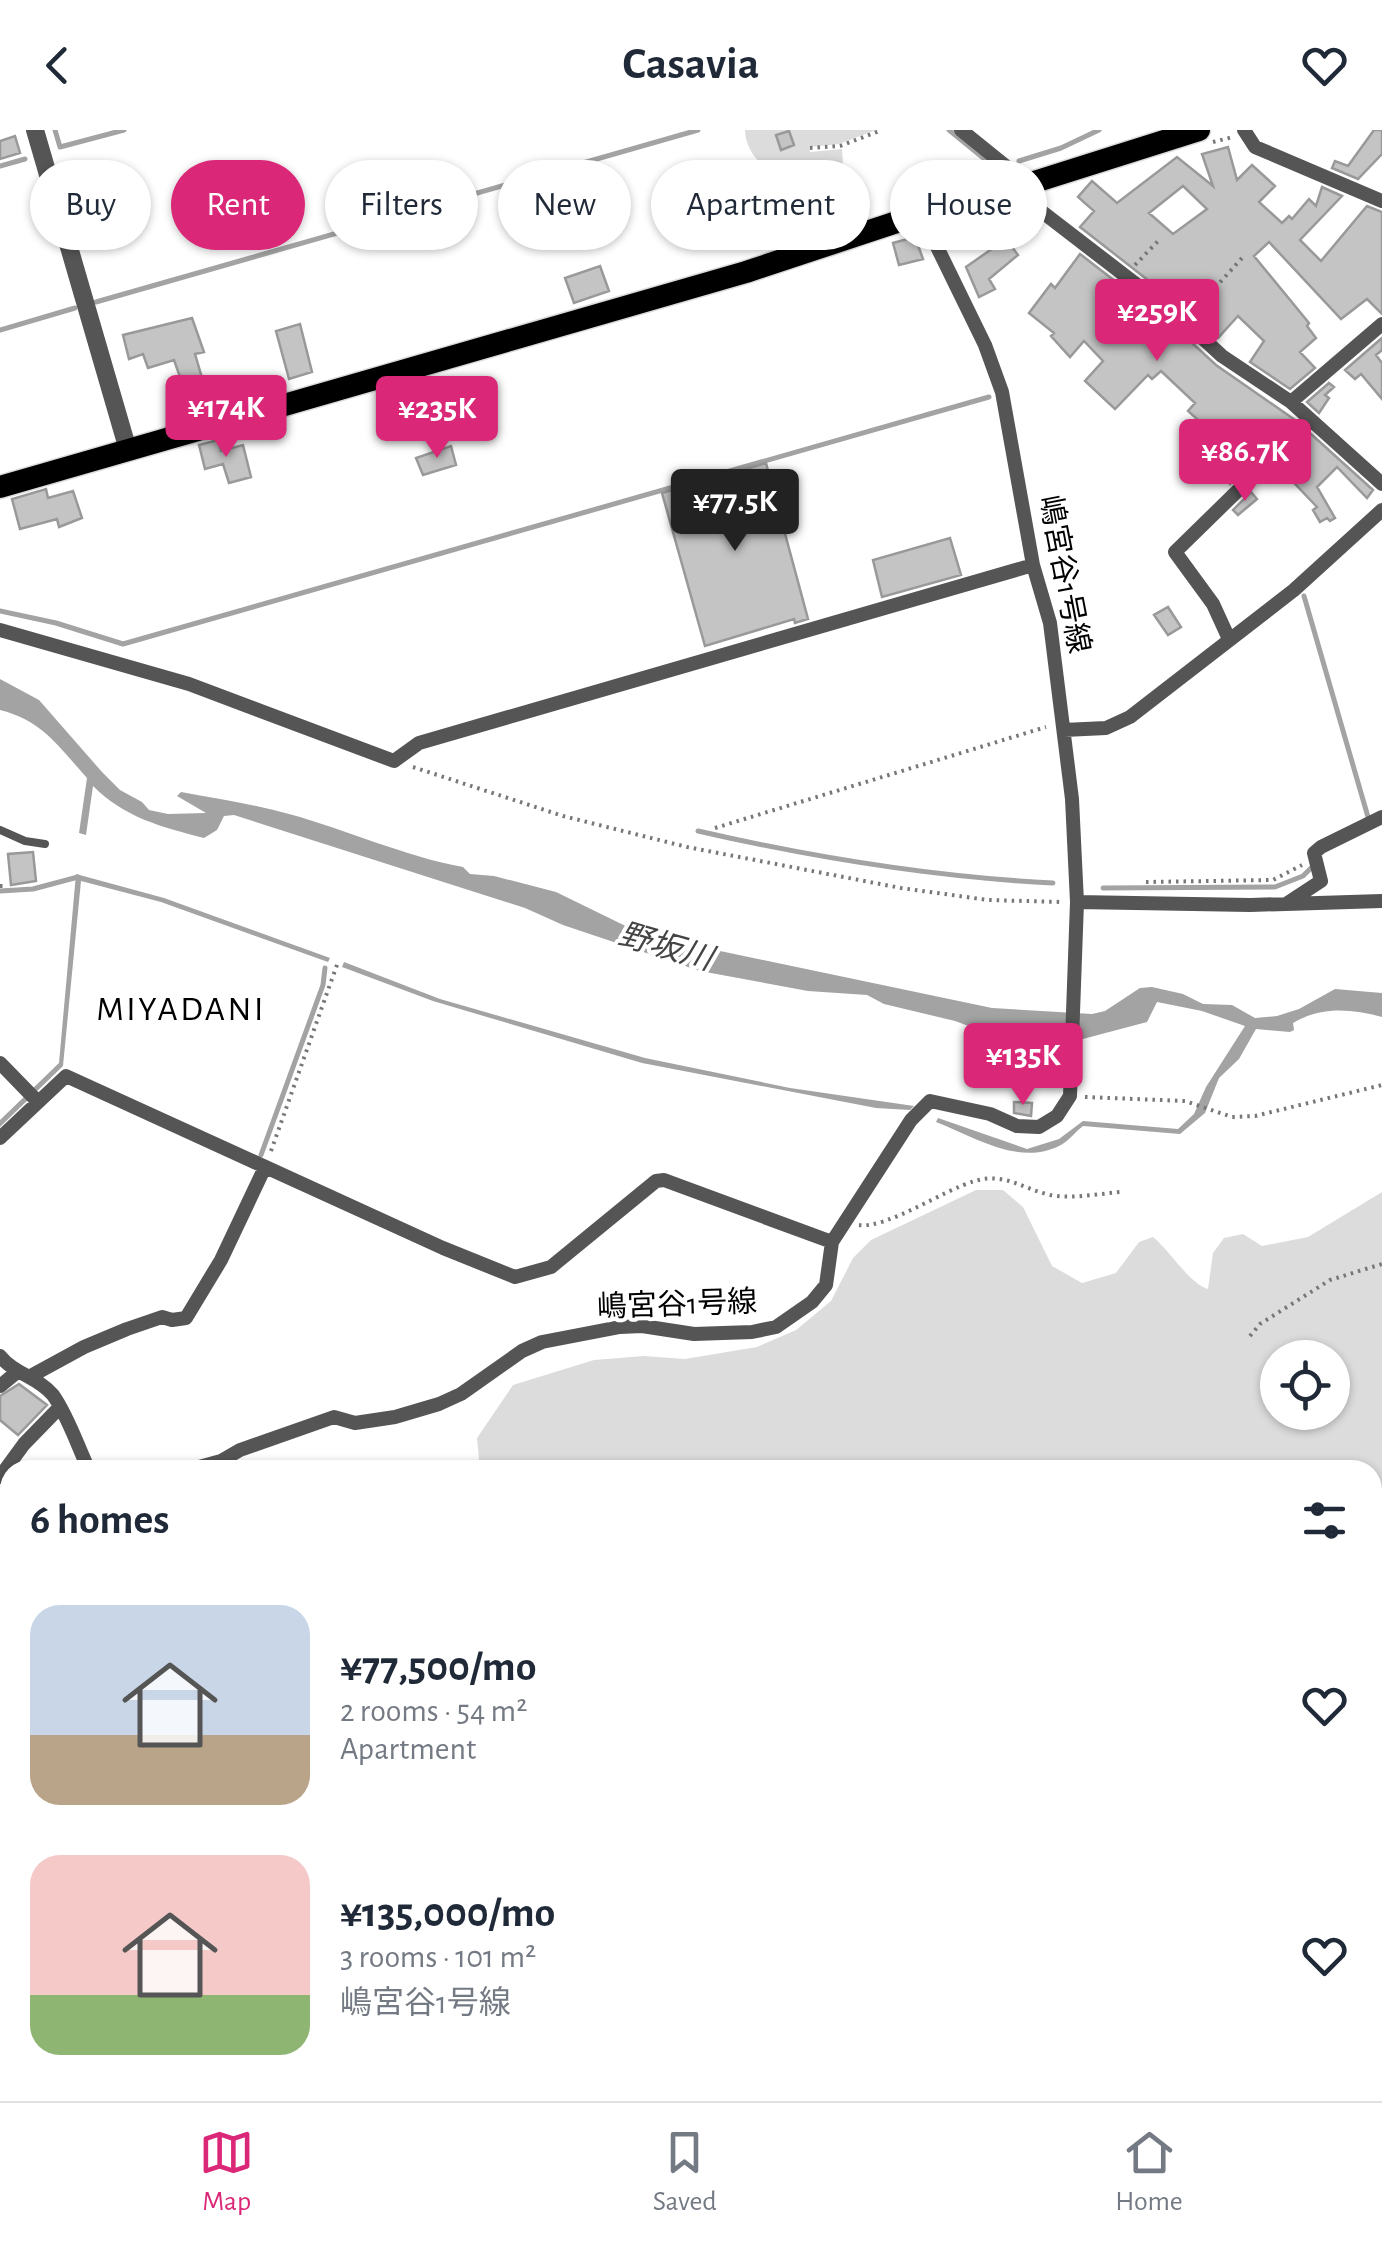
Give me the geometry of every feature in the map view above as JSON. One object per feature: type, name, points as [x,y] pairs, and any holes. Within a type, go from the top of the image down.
[{"type":"main road","points":[[1047,178],[1199,130]]},
{"type":"main road","points":[[0,488],[746,272],[890,224]]},
{"type":"street","points":[[35,130],[128,450]]},
{"type":"street","points":[[960,130],[998,160]]},
{"type":"street","points":[[1244,130],[1256,147],[1382,201]]},
{"type":"street","points":[[1047,216],[1184,321],[1222,356],[1291,402],[1382,484]]},
{"type":"street","name":"嶋宮谷1号線","points":[[224,1460],[240,1450],[334,1418],[355,1423],[428,1408],[461,1394],[522,1351],[542,1342],[642,1326],[694,1334],[752,1332],[776,1326],[812,1302],[826,1285],[832,1242],[911,1120],[930,1100],[990,1114],[1017,1126],[1039,1128],[1056,1116],[1070,1096],[1077,902],[1072,799],[1050,622],[1032,565],[1002,392],[977,328],[939,250]]},
{"type":"street","points":[[1291,402],[1382,324]]},
{"type":"street","points":[[1229,639],[1213,604],[1175,552],[1310,420]]},
{"type":"street","points":[[1064,726],[1106,728],[1130,717],[1294,590],[1382,510]]},
{"type":"street","points":[[0,630],[189,684],[394,760],[419,743],[1032,565]]},
{"type":"street","points":[[1286,904],[1321,881],[1314,854],[1382,816]]},
{"type":"street","points":[[1077,902],[1382,901]]},
{"type":"street","points":[[0,1063],[38,1102]]},
{"type":"street","points":[[0,1138],[66,1076],[474,1262],[515,1277],[551,1267],[656,1182],[664,1180],[832,1242]]},
{"type":"street","points":[[0,1386],[126,1329],[162,1317],[186,1318],[221,1260],[265,1167]]},
{"type":"street","points":[[0,1356],[53,1396],[84,1460]]},
{"type":"street","points":[[12,1460],[59,1408]]},
{"type":"lane","points":[[0,830],[25,841],[45,844]]},
{"type":"path","points":[[810,148],[840,146],[882,130]]},
{"type":"path","points":[[1124,275],[1159,240]]},
{"type":"path","points":[[1184,321],[1242,258]]},
{"type":"path","points":[[716,828],[1064,726]]},
{"type":"path","points":[[394,760],[563,816],[673,844],[901,888],[988,900],[1077,902]]},
{"type":"path","points":[[1146,882],[1274,880],[1299,868],[1314,854]]},
{"type":"path","points":[[265,1167],[338,962]]},
{"type":"path","points":[[1070,1096],[1184,1101],[1217,1113],[1244,1116],[1382,1085]]},
{"type":"path","points":[[845,1222],[867,1226],[973,1181],[996,1177],[1058,1196],[1120,1192]]},
{"type":"path","points":[[1250,1336],[1260,1324],[1330,1280],[1382,1264]]},
{"type":"shaded area","points":[[745,130],[876,130],[839,144],[810,147],[810,152],[842,149],[843,160],[758,160],[747,143]]},
{"type":"shaded area","points":[[976,1190],[1003,1190],[1023,1207],[1052,1266],[1082,1283],[1116,1273],[1139,1242],[1153,1237],[1195,1281],[1208,1289],[1213,1253],[1224,1238],[1243,1234],[1262,1246],[1308,1237],[1382,1192],[1382,1460],[479,1460],[477,1438],[513,1385],[594,1360],[644,1356],[685,1359],[757,1347],[796,1330],[831,1301],[853,1258],[871,1240]]},
{"type":"water","name":"野坂川","points":[[0,679],[39,700],[120,790],[149,810],[206,813],[177,796],[181,792],[276,810],[463,867],[470,874],[556,892],[644,935],[992,1008],[1092,1014],[1105,1011],[1140,988],[1152,987],[1183,994],[1203,1004],[1232,1005],[1255,1018],[1299,1009],[1335,989],[1382,993],[1382,1017],[1326,1012],[1293,1023],[1294,1030],[1290,1032],[1256,1029],[1239,1059],[1219,1078],[1205,1113],[1180,1134],[1083,1126],[1059,1146],[1028,1153],[1012,1151],[936,1122],[938,1118],[1027,1149],[1059,1139],[1083,1121],[1178,1129],[1194,1114],[1206,1087],[1245,1026],[1202,1011],[1157,1002],[1147,1022],[1079,1040],[990,1034],[884,1004],[867,995],[808,991],[700,971],[563,925],[525,908],[234,815],[224,816],[217,830],[204,838],[188,834],[131,814],[93,786],[86,835],[79,833],[87,778],[39,728],[0,710]]},
{"type":"water","points":[[76,874],[164,898],[330,958],[328,962],[161,902],[81,881],[63,1066],[0,1127],[0,1120],[59,1063]]},
{"type":"water","points":[[344,962],[440,999],[645,1058],[790,1088],[914,1106],[910,1110],[876,1108],[642,1063],[433,1001],[342,967]]},
{"type":"building","points":[[1374,130],[1382,130],[1382,154],[1358,179],[1332,168],[1335,161],[1348,166]]},
{"type":"building","points":[[789,131],[794,145],[781,150],[776,135]]},
{"type":"building","points":[[15,136],[20,153],[0,159],[0,141]]},
{"type":"building","points":[[1228,147],[1237,180],[1252,165],[1275,186],[1259,202],[1282,223],[1289,216],[1292,219],[1309,199],[1316,206],[1322,187],[1342,196],[1300,240],[1321,261],[1367,206],[1382,212],[1382,314],[1367,299],[1341,319],[1269,242],[1254,256],[1309,323],[1307,326],[1316,338],[1300,352],[1315,368],[1290,389],[1250,362],[1264,341],[1238,316],[1218,338],[1080,227],[1094,211],[1078,197],[1092,181],[1117,203],[1177,157],[1213,186],[1202,154]],"holes":[[[1183,186],[1207,209],[1173,234],[1149,213]]]},
{"type":"building","points":[[895,250],[920,250],[923,259],[899,265]]},
{"type":"building","points":[[990,250],[1014,250],[1018,255],[989,279],[995,289],[979,297],[966,267]]},
{"type":"building","points":[[1080,254],[1177,329],[1216,365],[1295,420],[1230,484],[1193,440],[1208,429],[1188,411],[1195,403],[1161,371],[1152,379],[1148,375],[1115,409],[1085,381],[1103,361],[1084,341],[1070,357],[1051,336],[1054,333],[1029,313],[1051,284],[1055,288]]},
{"type":"building","points":[[600,266],[609,291],[574,303],[565,278]]},
{"type":"building","points":[[192,318],[204,352],[195,354],[205,388],[186,394],[174,360],[148,368],[143,354],[129,359],[123,335]]},
{"type":"building","points":[[300,324],[312,372],[289,379],[276,331]]},
{"type":"building","points":[[1382,338],[1382,350],[1376,355],[1382,363],[1382,399],[1361,374],[1355,379],[1345,370]]},
{"type":"building","points":[[250,383],[254,398],[234,404],[229,388]]},
{"type":"building","points":[[1329,383],[1334,387],[1325,395],[1329,398],[1319,413],[1307,402]]},
{"type":"building","points":[[1311,434],[1373,490],[1367,498],[1337,467],[1317,487],[1335,518],[1330,521],[1327,518],[1320,522],[1313,510],[1317,507],[1278,466]]},
{"type":"building","points":[[218,440],[221,451],[243,445],[251,477],[229,483],[223,464],[205,469],[199,445]]},
{"type":"building","points":[[451,446],[456,465],[423,475],[416,458]]},
{"type":"building","points":[[766,463],[808,619],[795,623],[794,619],[705,646],[662,493]]},
{"type":"building","points":[[46,489],[48,498],[73,491],[82,518],[59,527],[57,519],[20,529],[12,499]]},
{"type":"building","points":[[1251,492],[1257,499],[1238,515],[1233,510]]},
{"type":"building","points":[[950,538],[961,575],[882,597],[873,560]]},
{"type":"building","points":[[1168,607],[1181,627],[1168,635],[1154,615]]},
{"type":"building","points":[[33,852],[36,881],[11,885],[8,854]]},
{"type":"building","points":[[1014,1102],[1032,1103],[1031,1116],[1014,1113]]},
{"type":"building","points":[[19,1384],[47,1405],[18,1435],[0,1420],[0,1396]]},
{"type":"waterway","points":[[55,130],[60,147],[124,130]]},
{"type":"waterway","points":[[96,302],[698,130]]},
{"type":"waterway","points":[[949,130],[986,160]]},
{"type":"waterway","points":[[1022,160],[1099,130]]},
{"type":"waterway","points":[[0,166],[25,159]]},
{"type":"waterway","points":[[0,330],[75,308]]},
{"type":"waterway","points":[[0,611],[123,644],[989,397]]},
{"type":"waterway","points":[[1304,596],[1368,817]]},
{"type":"waterway","points":[[698,831],[874,865],[1053,883]]},
{"type":"waterway","points":[[1103,888],[1275,887],[1303,876],[1311,868]]},
{"type":"waterway","points":[[0,891],[33,889],[78,877]]},
{"type":"waterway","points":[[261,1155],[323,985],[325,968]]},
{"type":"district","name":"MIYADANI","points":[[181,1008]]}]
